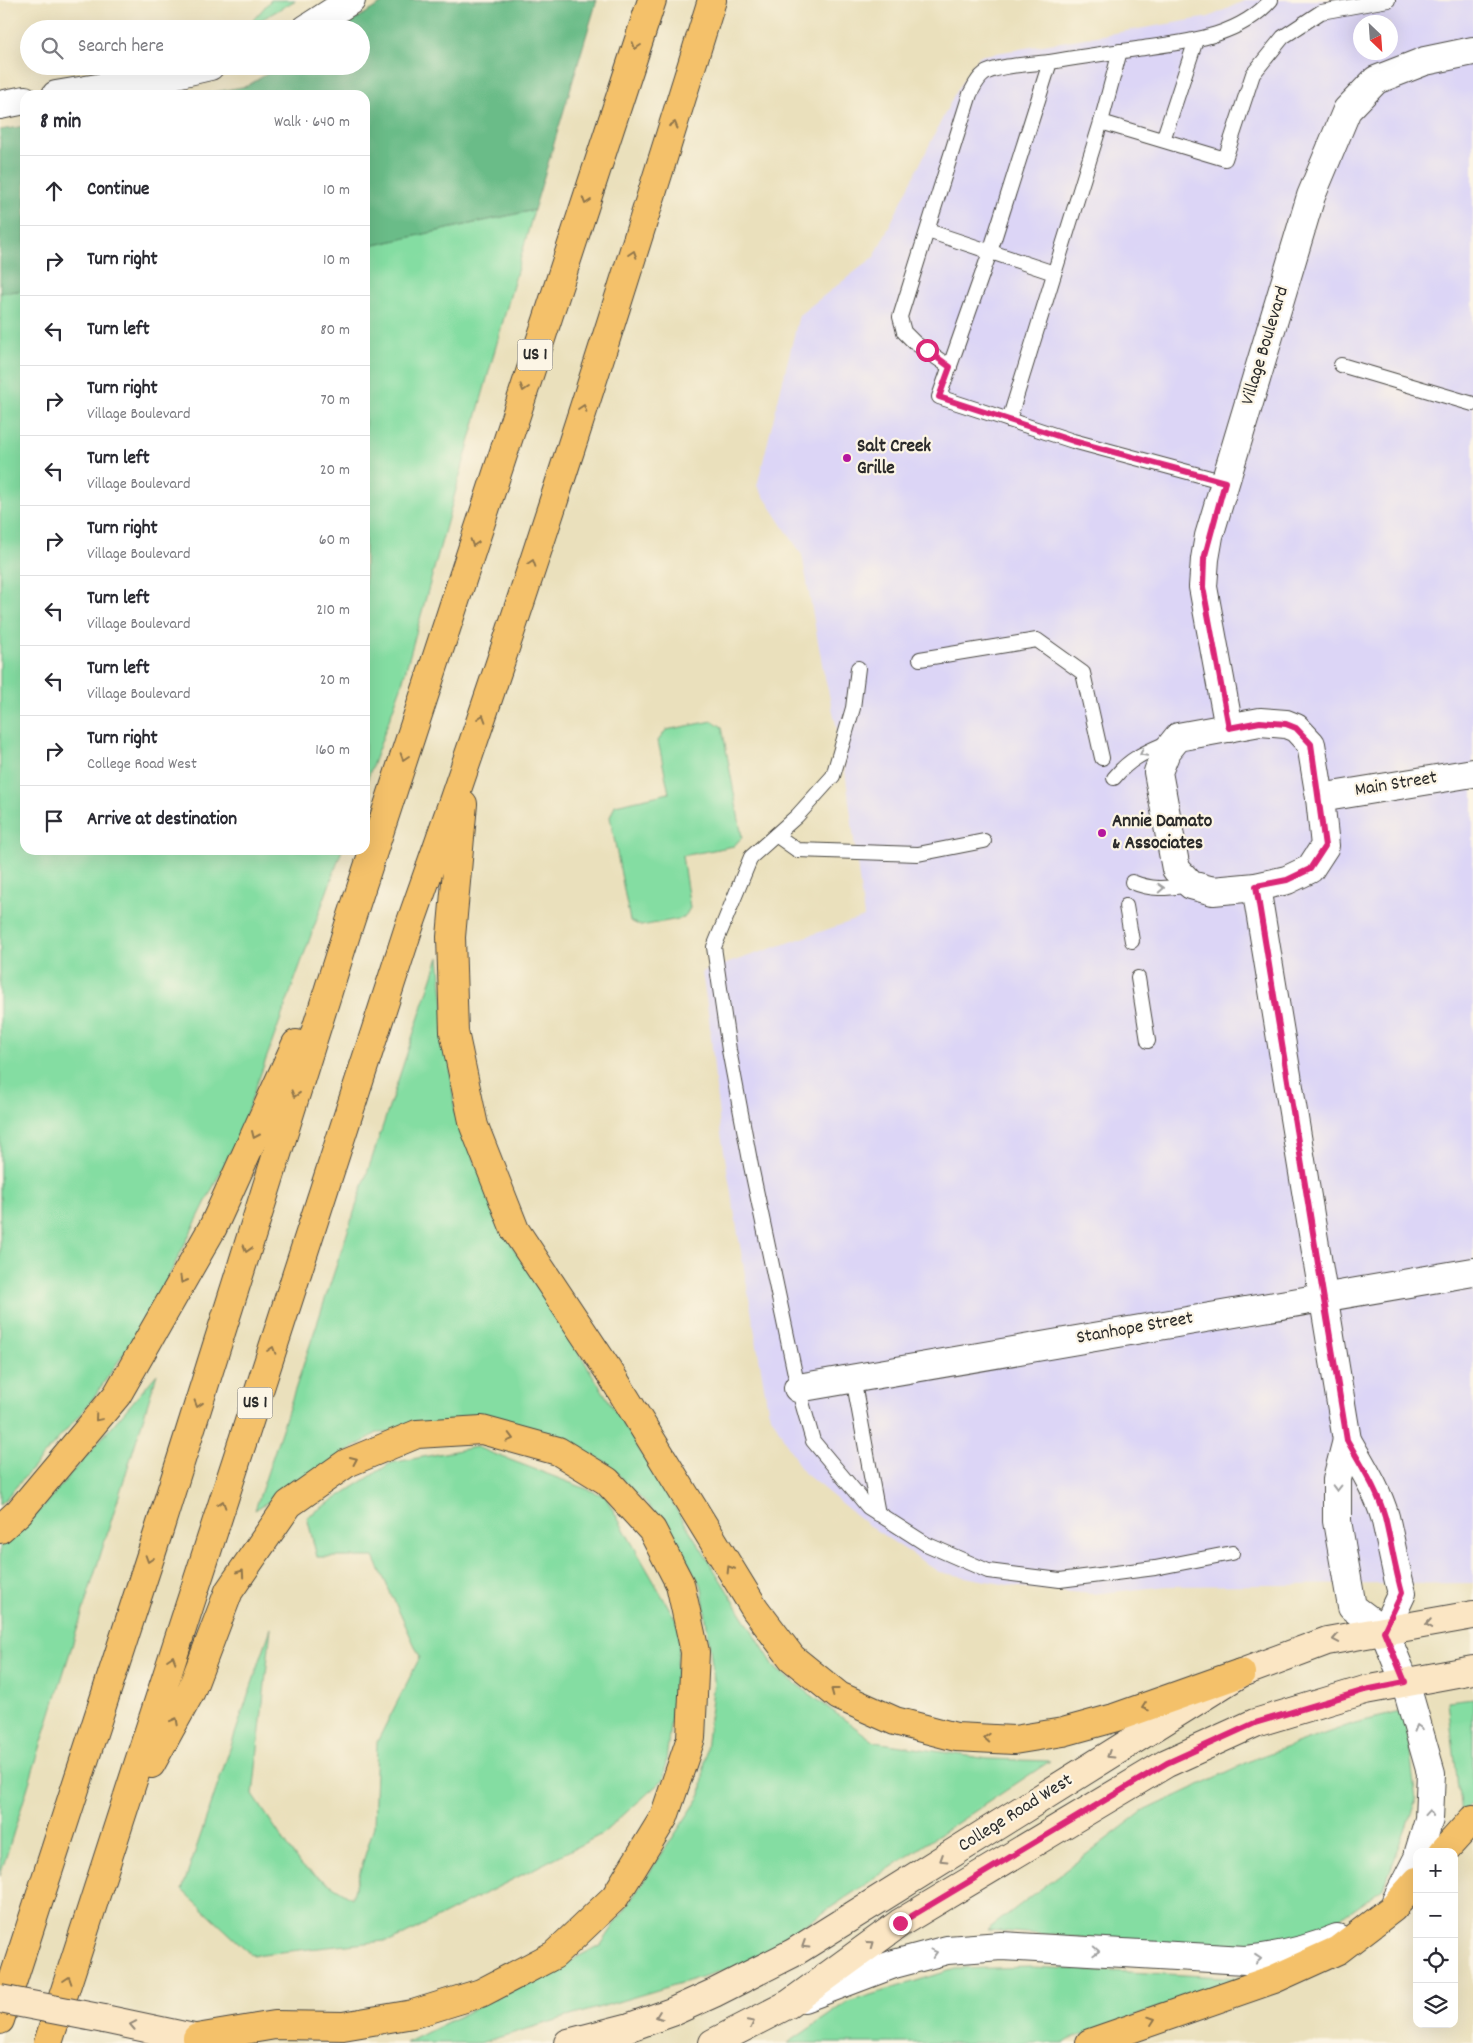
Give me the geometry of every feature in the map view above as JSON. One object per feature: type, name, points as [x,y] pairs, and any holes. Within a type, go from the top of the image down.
[{"type":"highway","name":"US 1","points":[[48,2043],[408,930],[467,764],[656,181],[712,0]]},
{"type":"highway","name":"US 1","points":[[0,2020],[159,1530],[347,931],[651,1]]},
{"type":"highway","points":[[467,764],[451,937],[454,1032],[474,1126],[515,1230],[612,1376],[754,1609],[792,1658],[839,1696],[895,1721],[956,1737],[1014,1740],[1063,1732],[1114,1718],[1241,1673]]},
{"type":"highway","points":[[0,1529],[19,1512],[117,1396],[213,1226],[347,931]]},
{"type":"highway","points":[[118,1825],[191,1691],[229,1591],[289,1504],[347,1463],[417,1434],[482,1430],[558,1451],[607,1481],[652,1530],[680,1584],[695,1652],[691,1738],[664,1818],[615,1897],[554,1955],[481,1993],[413,2014],[343,2026],[275,2025],[207,2041]]},
{"type":"highway","points":[[1447,1848],[1473,1819]]},
{"type":"highway","points":[[1090,2043],[1274,1979],[1338,1950],[1393,1908],[1413,1886]]},
{"type":"street","points":[[320,20],[351,0]]},
{"type":"street","name":"Village Boulevard","points":[[1229,728],[1203,587],[1204,559],[1225,482],[1311,196],[1347,110],[1376,80],[1425,62],[1473,51]]},
{"type":"street","points":[[86,90],[172,75]]},
{"type":"street","points":[[0,104],[20,101]]},
{"type":"street","points":[[1260,722],[1286,724],[1296,728],[1311,744],[1320,798],[1325,846],[1310,869],[1287,880],[1213,891],[1191,885],[1176,870],[1158,772],[1166,752],[1178,737],[1229,728],[1260,722]]},
{"type":"street","name":"Main Street","points":[[1320,798],[1473,773]]},
{"type":"street","points":[[1256,886],[1347,1440],[1369,1479],[1384,1516],[1394,1567],[1402,1593],[1384,1631]]},
{"type":"street","name":"Stanhope Street","points":[[798,1388],[1324,1296],[1473,1272]]},
{"type":"street","points":[[1347,1440],[1337,1480],[1337,1521],[1346,1577],[1352,1607],[1384,1631],[1405,1682],[1431,1774],[1429,1819],[1420,1848]]},
{"type":"street","name":"College Road West","points":[[568,2043],[630,2027],[672,2012],[793,1953],[1241,1673],[1327,1641],[1473,1615]]},
{"type":"street","name":"College Road West","points":[[713,2043],[789,2004],[900,1923],[1167,1763],[1255,1723],[1365,1690],[1473,1670]]},
{"type":"street","points":[[789,2004],[894,1964],[948,1950],[1001,1946],[1245,1960],[1278,1957],[1306,1950],[1336,1938],[1393,1908],[1413,1868]]},
{"type":"street","points":[[0,1999],[207,2041]]},
{"type":"lane","points":[[950,367],[915,343],[904,332],[900,317],[970,94],[977,81],[984,74],[996,70],[1196,40],[1231,29],[1264,8],[1271,0]]},
{"type":"lane","points":[[1101,122],[1225,159],[1253,74],[1283,37],[1321,12],[1388,0]]},
{"type":"lane","points":[[1163,140],[1196,40]]},
{"type":"lane","points":[[1008,420],[1101,122],[1120,51]]},
{"type":"lane","points":[[1050,62],[990,252],[939,397],[1073,441],[1225,482]]},
{"type":"lane","points":[[928,230],[1054,273]]},
{"type":"lane","points":[[1341,365],[1473,404]]},
{"type":"lane","points":[[920,659],[1037,640],[1083,673],[1102,758]]},
{"type":"lane","points":[[858,668],[853,708],[833,776],[797,816],[751,857],[714,947],[751,1166],[798,1388],[813,1441],[868,1507],[926,1544],[988,1571],[1060,1580],[1155,1568],[1232,1553]]},
{"type":"lane","points":[[1114,778],[1125,764],[1141,754],[1178,737]]},
{"type":"lane","points":[[776,835],[797,850],[918,854],[984,841]]},
{"type":"lane","points":[[1132,882],[1146,888],[1158,889],[1191,885]]},
{"type":"lane","points":[[1127,912],[1132,941]]},
{"type":"lane","points":[[1138,978],[1148,1041]]},
{"type":"lane","points":[[853,1378],[878,1514]]},
{"type":"shaded area","points":[[1246,0],[1473,0],[1473,1583],[1167,1586],[1093,1594],[1018,1587],[939,1572],[868,1525],[802,1471],[768,1410],[720,1128],[709,1018],[702,972],[864,917],[843,754],[823,669],[802,555],[757,486],[799,315],[874,257],[955,93],[979,56],[1209,17]]},
{"type":"green space","points":[[271,0],[296,0],[261,20],[253,20]]},
{"type":"green space","points":[[387,0],[597,0],[534,210],[370,246],[370,90],[225,90],[247,86],[265,75],[370,75],[370,20],[355,20]]},
{"type":"green space","points":[[20,127],[20,291],[0,293],[0,130]]},
{"type":"green space","points":[[534,210],[401,687],[370,772],[370,246]]},
{"type":"green space","points":[[20,291],[20,855],[340,855],[237,1139],[147,1320],[89,1404],[0,1505],[0,293]]},
{"type":"green space","points":[[713,721],[722,727],[742,837],[734,846],[682,856],[690,908],[684,918],[641,926],[630,921],[610,817],[615,805],[669,793],[658,741],[666,730]]},
{"type":"green space","points":[[439,957],[455,1114],[508,1239],[776,1669],[875,1742],[988,1759],[1050,1761],[748,1963],[480,2043],[406,2043],[601,1945],[701,1795],[714,1680],[702,1588],[665,1523],[606,1462],[516,1426],[377,1433],[255,1510]]},
{"type":"green space","points":[[157,1374],[0,1876],[0,1546],[26,1526]]},
{"type":"green space","points":[[476,1447],[605,1496],[681,1629],[664,1779],[602,1834],[394,1940],[252,1955],[182,1890],[271,1628],[253,1795],[301,1866],[352,1898],[374,1826],[377,1742],[420,1657],[374,1557],[317,1557],[307,1517],[391,1463]]},
{"type":"green space","points":[[1473,1698],[1473,1802],[1461,1814],[1448,1701]]},
{"type":"green space","points":[[1405,1711],[1416,1800],[1384,1888],[1315,1936],[1240,1950],[987,1930],[1142,1812],[1259,1757],[1355,1723]]},
{"type":"green space","points":[[1033,1967],[1241,1978],[1064,2043],[788,2043],[848,2002],[955,1969]]},
{"type":"place","name":"Salt Creek Grille","points":[[847,458]]},
{"type":"place","name":"Annie Damato & Associates","points":[[1102,833]]},
{"type":"route","points":[[900,1923],[1167,1763],[1255,1723],[1365,1690],[1405,1682],[1384,1631],[1402,1593],[1394,1567],[1384,1516],[1369,1479],[1347,1440],[1256,886],[1287,880],[1310,869],[1325,846],[1320,798],[1311,744],[1296,728],[1286,724],[1260,722],[1229,728],[1203,587],[1204,559],[1225,482],[1073,441],[939,397],[950,367],[927,350]]}]
